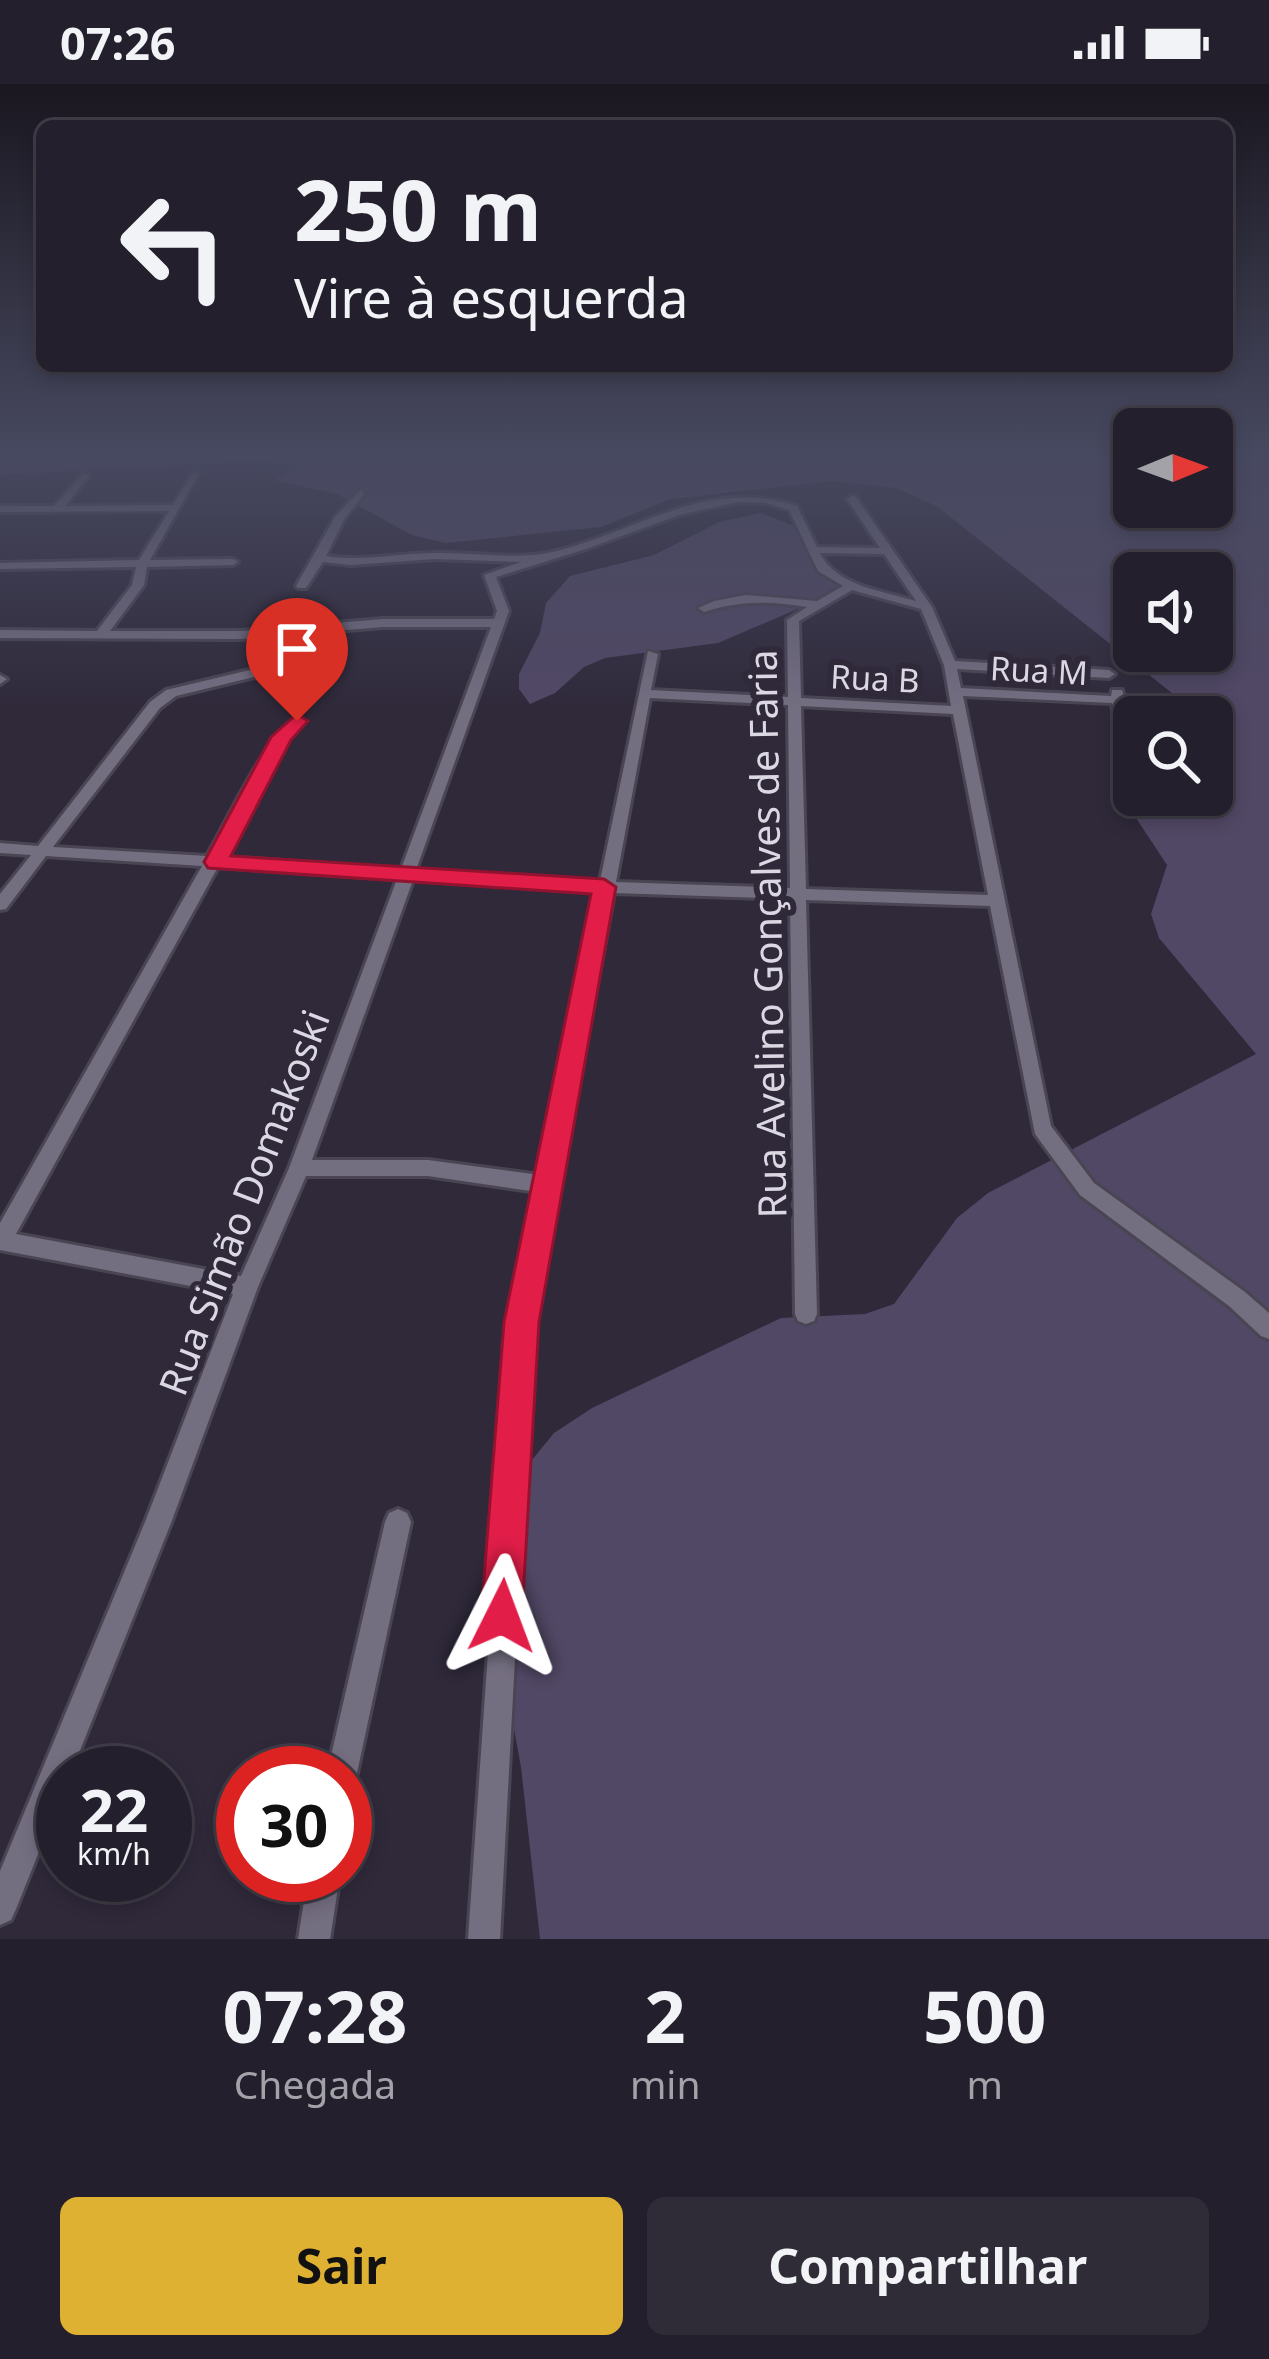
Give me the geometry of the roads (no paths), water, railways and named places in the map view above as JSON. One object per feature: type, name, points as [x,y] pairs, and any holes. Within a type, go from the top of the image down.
[{"type":"street","points":[[102,633],[138,585],[142,564],[158,538]]},
{"type":"street","points":[[302,586],[324,559],[329,538]]},
{"type":"street","points":[[324,559],[550,556],[606,538]]},
{"type":"street","points":[[808,538],[815,563],[851,586],[926,607]]},
{"type":"street","points":[[879,538],[926,607],[950,665],[1042,1128],[1087,1189],[1237,1299],[1269,1328]]},
{"type":"street","points":[[814,550],[888,551]]},
{"type":"street","name":"Rua Simão Domakoski","points":[[0,1909],[158,1523],[247,1287],[299,1168],[503,611],[490,575],[550,556]]},
{"type":"street","points":[[0,566],[233,562]]},
{"type":"street","name":"Rua Avelino Gonçalves de Faria","points":[[806,1314],[796,953],[800,896],[794,620],[851,586]]},
{"type":"street","points":[[704,608],[759,597],[818,605]]},
{"type":"street","points":[[0,634],[240,635],[383,623],[498,623]]},
{"type":"street","points":[[0,905],[154,705],[171,693],[333,654]]},
{"type":"street","points":[[484,1939],[522,1322],[652,654]]},
{"type":"street","points":[[950,665],[1107,667],[1118,696]]},
{"type":"street","name":"Rua M","points":[[955,692],[1113,702]]},
{"type":"street","name":"Rua B","points":[[644,694],[960,710]]},
{"type":"street","points":[[247,1287],[0,1241],[282,737],[297,721]]},
{"type":"street","points":[[0,848],[604,887],[998,901]]},
{"type":"street","points":[[299,1168],[428,1168],[551,1185]]},
{"type":"street","points":[[348,1746],[398,1522]]},
{"type":"street","points":[[314,1939],[319,1902]]}]
